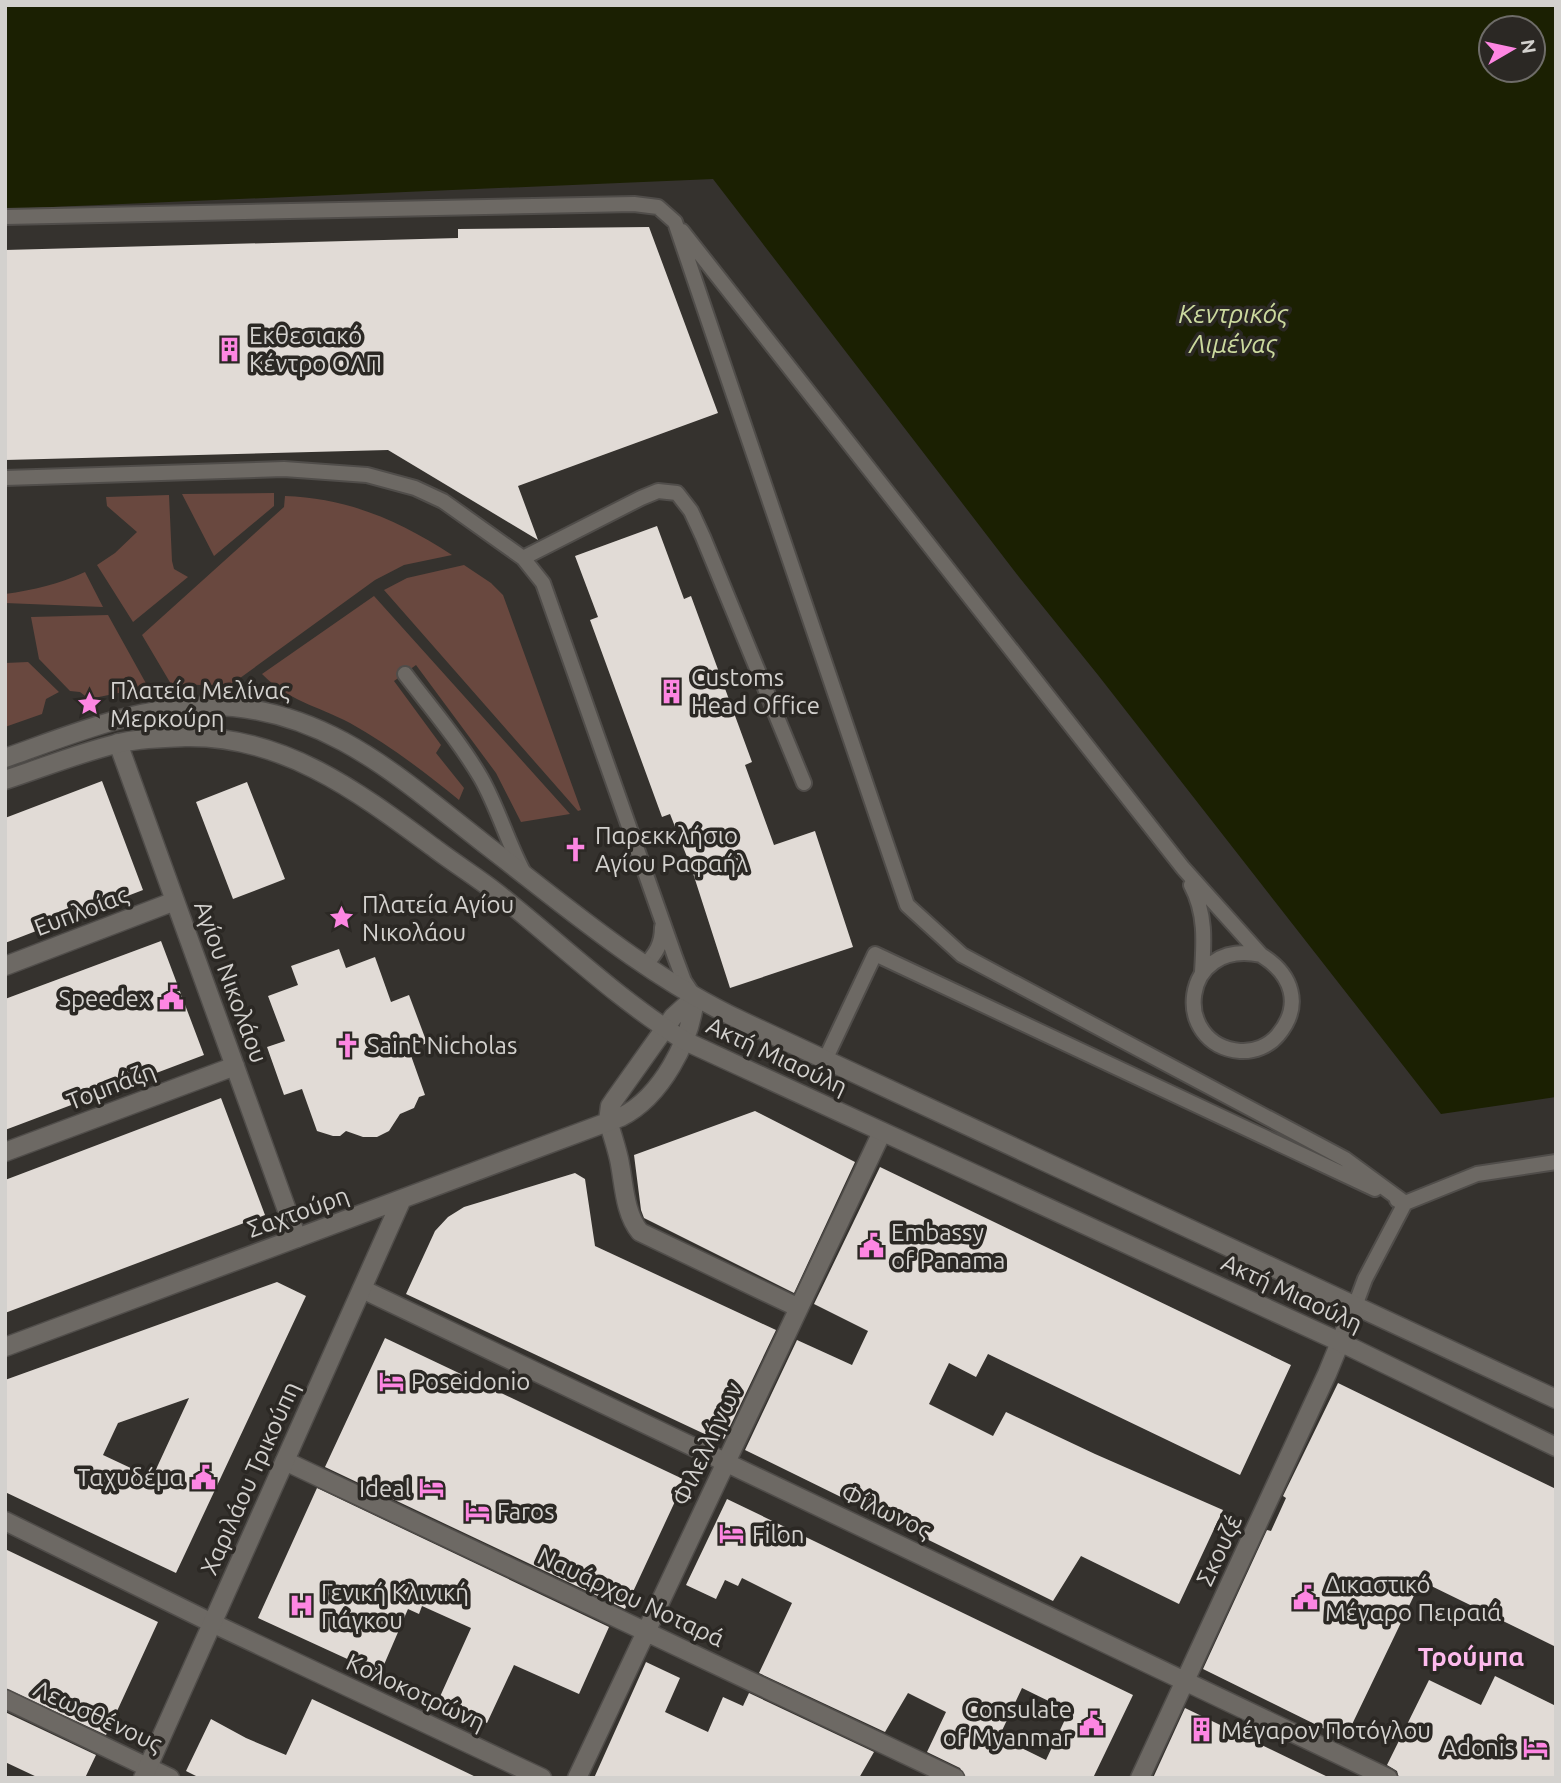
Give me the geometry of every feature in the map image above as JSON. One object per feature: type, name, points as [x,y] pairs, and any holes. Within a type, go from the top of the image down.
[{"type":"street","name":"Ακτή Μιαούλη","points":[[5,758],[127,718],[178,708],[209,706],[264,710],[303,722],[374,759],[644,966],[695,997],[1556,1399]]},
{"type":"street","name":"Ακτή Μιαούλη","points":[[5,780],[118,743],[187,737],[215,739],[302,761],[330,775],[390,814],[497,893],[638,1010],[685,1041],[1340,1342],[1556,1447]]},
{"type":"street","name":"Αγίου Νικολάου","points":[[118,743],[297,1238]]},
{"type":"street","name":"Ευπλοίας","points":[[5,966],[175,901]]},
{"type":"street","points":[[695,997],[681,1008],[610,1106],[608,1121],[633,1224],[640,1232],[799,1308]]},
{"type":"street","name":"Σαχτούρη","points":[[5,1347],[632,1112],[649,1096],[685,1041],[692,1020],[695,997]]},
{"type":"street","name":"Τομπάζη","points":[[5,1152],[235,1066]]},
{"type":"street","name":"Φιλελλήνων","points":[[576,1778],[882,1132]]},
{"type":"street","name":"Χαριλάου Τρικούπη","points":[[145,1772],[402,1199]]},
{"type":"street","name":"Φίλωνος","points":[[362,1289],[1388,1778]]},
{"type":"street","name":"Σκουζέ","points":[[1140,1778],[1340,1342],[1354,1306]]},
{"type":"street","name":"Ναυάρχου Νοταρά","points":[[285,1461],[955,1778]]},
{"type":"street","name":"Κολοκοτρώνη","points":[[5,1521],[212,1623],[542,1778]]},
{"type":"street","name":"Λεωσθένους","points":[[5,1699],[145,1772],[170,1778]]},
{"type":"lane","points":[[5,217],[634,204],[658,207],[675,222],[1183,868],[1261,955],[1275,964],[1292,993],[1291,1010],[1286,1026],[1275,1039],[1262,1048],[1230,1050],[1215,1044],[1204,1033],[1196,1019],[1193,1003],[1195,987],[1202,972],[1205,939],[1198,897],[1183,868]]},
{"type":"lane","points":[[675,222],[907,905],[962,955],[1345,1159],[1405,1203]]},
{"type":"lane","points":[[5,478],[284,469],[367,475],[390,480],[443,500],[523,558],[543,583],[662,922],[684,981],[695,997]]},
{"type":"lane","points":[[523,558],[641,498],[658,491],[677,493],[691,511],[703,537],[804,783]]},
{"type":"lane","points":[[405,674],[481,778],[492,799],[509,846],[526,876]]},
{"type":"lane","points":[[644,966],[656,953],[662,937],[662,922]]},
{"type":"lane","points":[[1202,972],[1213,961],[1228,954],[1244,952],[1261,955]]},
{"type":"lane","points":[[825,1060],[875,954],[1405,1203]]},
{"type":"lane","points":[[1354,1306],[1365,1279],[1405,1203],[1477,1174],[1556,1162]]},
{"type":"shaded area","points":[[274,493],[274,506],[214,556],[182,494]]},
{"type":"shaded area","points":[[169,495],[172,561],[174,569],[188,577],[133,622],[97,565],[115,553],[137,532],[107,506],[106,497]]},
{"type":"shaded area","points":[[285,496],[330,501],[373,514],[413,532],[452,555],[404,565],[375,580],[229,686],[171,684],[142,635],[284,507]]},
{"type":"shaded area","points":[[464,565],[491,583],[503,595],[581,810],[578,811],[384,590],[407,578]]},
{"type":"shaded area","points":[[85,572],[103,607],[5,603],[5,594],[46,586]]},
{"type":"shaded area","points":[[374,596],[570,814],[521,822],[496,773],[416,665],[394,681],[441,745],[436,753],[464,788],[459,800],[379,740],[350,723],[293,697],[262,674]]},
{"type":"shaded area","points":[[108,615],[148,687],[89,699],[80,692],[70,691],[39,659],[31,617]]},
{"type":"shaded area","points":[[28,662],[59,692],[46,699],[42,714],[5,727],[5,663]]},
{"type":"water","name":"Κεντρικός Λιμένας","points":[[5,5],[1556,5],[1556,1097],[1441,1114],[1019,577],[713,179],[5,209]]},
{"type":"building","name":"Εκθεσιακό Κέντρο ΟΛΠ","points":[[649,227],[718,413],[518,486],[538,540],[388,450],[5,460],[5,250],[458,238],[458,229]]},
{"type":"building","name":"Customs Head Office","points":[[657,526],[684,599],[691,596],[752,762],[745,765],[774,845],[815,831],[853,947],[730,988],[691,867],[670,814],[662,817],[590,620],[598,617],[575,556]]},
{"type":"building","points":[[102,781],[143,890],[5,943],[5,818]]},
{"type":"building","points":[[247,782],[285,879],[233,899],[196,802]]},
{"type":"building","points":[[161,941],[204,1055],[5,1130],[5,999]]},
{"type":"building","name":"Saint Nicholas","points":[[339,949],[346,968],[375,957],[391,1002],[409,995],[427,1043],[409,1050],[425,1095],[419,1097],[414,1108],[400,1114],[389,1131],[377,1137],[363,1137],[346,1131],[340,1136],[333,1136],[317,1131],[302,1089],[284,1095],[267,1047],[285,1041],[268,996],[298,985],[291,966]]},
{"type":"building","points":[[221,1098],[265,1215],[5,1313],[5,1180]]},
{"type":"building","points":[[755,1111],[855,1162],[794,1293],[644,1218],[641,1210],[634,1155]]},
{"type":"building","points":[[880,1167],[1291,1365],[1240,1475],[988,1354],[976,1377],[949,1363],[929,1404],[993,1436],[1006,1412],[1223,1510],[1179,1604],[1081,1556],[1053,1601],[745,1450],[797,1340],[852,1365],[868,1331],[814,1304]]},
{"type":"building","points":[[575,1173],[585,1179],[595,1246],[776,1330],[724,1439],[713,1434],[711,1437],[406,1294],[435,1231],[448,1217],[464,1207]]},
{"type":"building","points":[[277,1282],[306,1296],[176,1573],[5,1492],[5,1380]],"holes":[[[189,1398],[152,1478],[103,1455],[118,1423]]]},
{"type":"building","points":[[385,1338],[685,1480],[625,1609],[325,1467]]},
{"type":"building","points":[[1338,1383],[1556,1489],[1556,1647],[1421,1581],[1345,1739],[1203,1669],[1267,1530],[1271,1531],[1286,1498],[1283,1496]]},
{"type":"building","points":[[317,1488],[609,1627],[579,1694],[514,1665],[487,1723],[438,1701],[471,1628],[422,1606],[419,1614],[408,1609],[380,1674],[258,1618]]},
{"type":"building","points":[[727,1499],[1133,1695],[1093,1778],[966,1778],[960,1768],[927,1752],[946,1712],[908,1693],[885,1732],[759,1673],[792,1603],[742,1578],[738,1586],[725,1580],[716,1599],[686,1585]],"holes":[[[1022,1688],[1069,1711],[1046,1760],[999,1737]]]},
{"type":"building","points":[[5,1549],[158,1622],[106,1735],[5,1688]]},
{"type":"building","points":[[646,1662],[680,1678],[665,1712],[708,1732],[723,1697],[743,1706],[749,1693],[874,1752],[859,1778],[594,1778]]},
{"type":"building","points":[[1495,1676],[1556,1706],[1556,1778],[1399,1778],[1397,1771],[1387,1765],[1429,1680],[1481,1705]]},
{"type":"building","points":[[312,1699],[478,1778],[200,1778],[186,1771],[211,1719],[286,1755]]},
{"type":"building","name":"Μέγαρον Ποτόγλου","points":[[1185,1708],[1330,1778],[1153,1778]]},
{"type":"building","points":[[5,1712],[96,1755],[85,1778],[39,1778],[5,1762]]},
{"type":"place","name":"Εκθεσιακό Κέντρο ΟΛΠ","points":[[229,349]]},
{"type":"place","name":"Customs Head Office","points":[[671,691]]},
{"type":"place","name":"Πλατεία Μελίνας Μερκούρη","points":[[90,704]]},
{"type":"place","name":"Παρεκκλήσιο Αγίου Ραφαήλ","points":[[575,849]]},
{"type":"place","name":"Πλατεία Αγίου Νικολάου","points":[[342,918]]},
{"type":"place","name":"Speedex","points":[[171,998]]},
{"type":"place","name":"Saint Nicholas","points":[[347,1045]]},
{"type":"place","name":"Embassy of Panama","points":[[871,1246]]},
{"type":"place","name":"Poseidonio","points":[[391,1381]]},
{"type":"place","name":"Ταχυδέμα","points":[[204,1477]]},
{"type":"place","name":"Ideal","points":[[431,1488]]},
{"type":"place","name":"Faros","points":[[477,1511]]},
{"type":"place","name":"Filon","points":[[732,1534]]},
{"type":"place","name":"Δικαστικό Μέγαρο Πειραιά","points":[[1305,1598]]},
{"type":"place","name":"Γενική Κλινική Γιάγκου","points":[[301,1606]]},
{"type":"place","name":"Consulate of Myanmar","points":[[1092,1723]]},
{"type":"place","name":"Μέγαρον Ποτόγλου","points":[[1201,1730]]},
{"type":"place","name":"Adonis","points":[[1535,1747]]},
{"type":"district","name":"Τρούμπα","points":[[1471,1656]]}]
